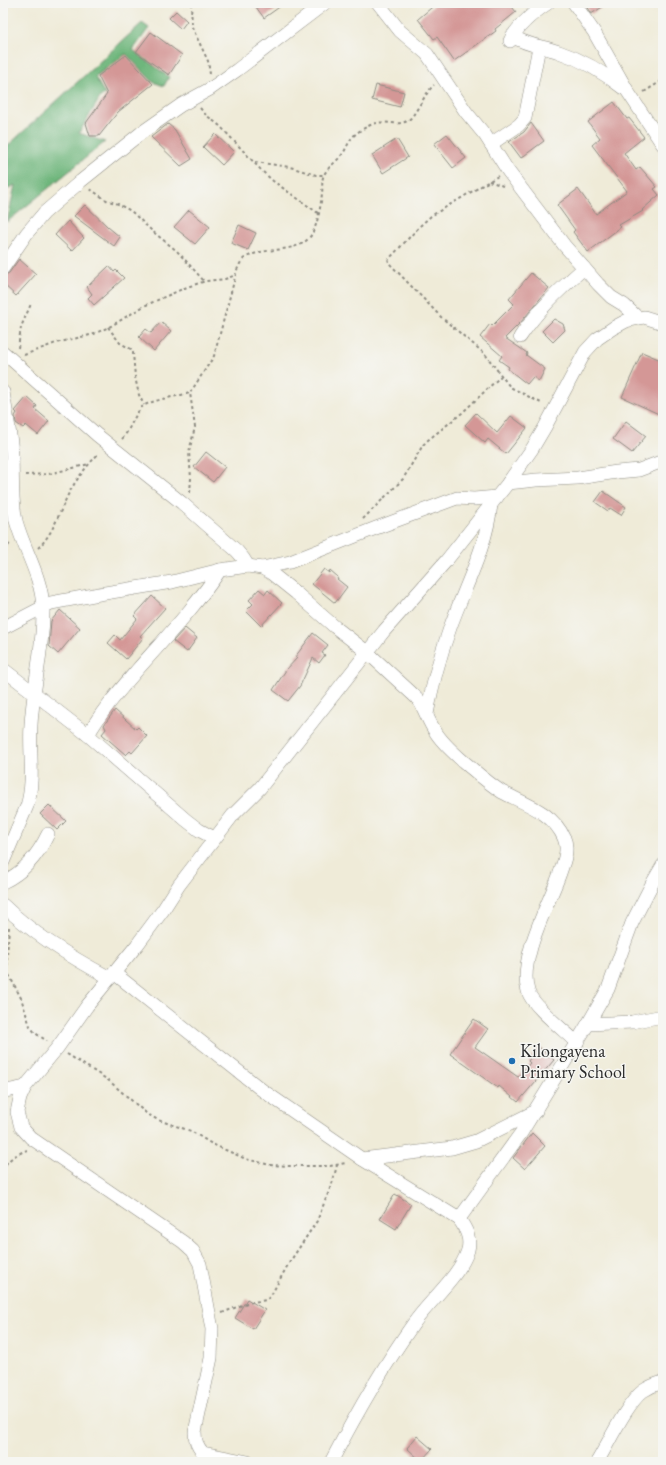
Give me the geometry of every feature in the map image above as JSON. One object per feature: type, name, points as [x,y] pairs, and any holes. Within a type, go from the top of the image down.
[{"type":"street","points":[[3,268],[27,233],[44,213],[81,181],[141,133],[238,70],[325,3]]},
{"type":"street","points":[[378,3],[400,30],[427,54],[491,144],[508,171],[548,224],[584,268],[611,297],[624,305],[638,318]]},
{"type":"street","points":[[548,3],[530,16],[511,38],[539,48],[558,52],[587,63],[607,75],[630,95]]},
{"type":"street","points":[[574,3],[594,32],[630,95],[663,145]]},
{"type":"street","points":[[491,144],[519,125],[525,118],[539,48]]},
{"type":"street","points":[[520,337],[551,298],[584,268]]},
{"type":"street","points":[[248,1462],[203,1453],[198,1448],[195,1441],[194,1432],[212,1358],[212,1328],[200,1264],[193,1251],[183,1242],[31,1138],[21,1127],[19,1120],[17,1112],[20,1098],[25,1087],[58,1047],[87,1006],[137,946],[179,885],[214,838],[233,815],[260,788],[384,631],[446,561],[508,483],[532,449],[585,352],[598,339],[626,321],[644,317],[663,324]]},
{"type":"street","points":[[11,356],[110,445],[188,508],[237,551],[248,566]]},
{"type":"street","points":[[3,392],[10,436],[9,476],[16,521],[29,555],[43,607],[40,655],[31,723],[30,749],[32,780],[30,797],[3,862]]},
{"type":"street","points":[[508,483],[578,478],[639,470],[663,461]]},
{"type":"street","points":[[3,628],[51,604],[99,594],[172,582],[220,570],[248,566],[262,568],[290,562],[457,498],[494,500]]},
{"type":"street","points":[[427,714],[431,688],[449,629],[484,537],[494,500]]},
{"type":"street","points":[[262,568],[271,573],[335,628],[367,652],[418,699],[424,708],[435,732],[464,761],[501,791],[532,806],[553,821],[564,837],[566,849],[563,864],[529,950],[525,972],[528,992],[541,1010],[577,1043]]},
{"type":"street","points":[[88,735],[95,722],[118,692],[192,607],[220,570]]},
{"type":"street","points":[[3,669],[35,692],[88,735],[186,820],[199,830],[214,838]]},
{"type":"street","points":[[3,882],[17,874],[38,854],[48,834]]},
{"type":"street","points":[[460,1219],[499,1166],[536,1111],[588,1024],[608,989],[632,924],[663,865]]},
{"type":"street","points":[[6,908],[62,951],[112,975],[262,1090],[362,1159],[460,1219],[469,1237],[468,1249],[462,1263],[415,1321],[388,1361],[359,1409],[331,1462]]},
{"type":"street","points":[[588,1024],[632,1022],[663,1016]]},
{"type":"street","points":[[3,1091],[25,1087]]},
{"type":"street","points":[[362,1159],[452,1148],[476,1141],[536,1111]]},
{"type":"street","points":[[597,1462],[621,1420],[634,1401],[642,1392],[653,1385],[663,1382]]},
{"type":"path","points":[[191,3],[192,27],[208,61],[210,70],[209,83],[200,95],[202,110],[220,126],[273,181],[318,213]]},
{"type":"path","points":[[188,508],[191,478],[189,452],[195,426],[190,393],[214,356],[237,270],[244,258],[266,250],[295,246],[309,239],[314,229],[322,197],[322,180],[324,175],[343,154],[355,135],[372,124],[379,122],[402,123],[408,121],[429,90],[443,78]]},
{"type":"path","points":[[630,95],[663,80]]},
{"type":"path","points":[[254,162],[290,167],[316,175],[324,175]]},
{"type":"path","points":[[508,171],[471,191],[431,216],[398,249],[388,262],[441,317],[485,354],[510,387],[554,409]]},
{"type":"path","points":[[81,181],[104,199],[131,211],[173,248],[204,281]]},
{"type":"path","points":[[11,356],[56,342],[87,336],[108,327],[153,301],[186,287],[204,281],[226,279],[236,275]]},
{"type":"path","points":[[11,356],[18,342],[21,328],[31,304]]},
{"type":"path","points":[[108,327],[120,343],[132,351],[136,384],[144,406]]},
{"type":"path","points":[[360,534],[361,523],[364,518],[403,479],[423,445],[462,413],[502,376]]},
{"type":"path","points":[[29,555],[40,546],[48,536],[76,481],[90,463],[110,445],[124,436],[140,410],[144,406],[161,400],[190,393]]},
{"type":"path","points":[[9,476],[49,474],[90,463]]},
{"type":"path","points":[[6,908],[8,973],[21,998],[30,1026],[39,1036],[108,1080],[146,1113],[167,1123],[191,1131],[212,1144],[246,1159],[270,1165],[305,1166],[337,1164],[362,1159]]},
{"type":"path","points":[[3,1170],[8,1161],[15,1156],[42,1145]]},
{"type":"path","points":[[210,1319],[235,1307],[266,1300],[270,1297],[317,1221],[334,1180],[337,1164]]},
{"type":"green space","points":[[142,23],[149,28],[133,50],[169,77],[164,86],[153,82],[126,54],[95,77],[105,94],[101,96],[79,133],[105,142],[7,222],[15,185],[3,191],[3,150]]},
{"type":"building","points":[[253,3],[285,3],[264,18]]},
{"type":"building","points":[[437,3],[509,3],[516,12],[495,29],[496,31],[454,61],[437,37],[434,39],[418,19]]},
{"type":"building","points":[[584,3],[609,3],[591,14]]},
{"type":"building","points":[[176,11],[187,21],[181,29],[169,18]]},
{"type":"building","points":[[151,32],[182,55],[169,75],[136,52]]},
{"type":"building","points":[[126,55],[153,84],[118,112],[99,136],[90,136],[86,123],[107,94],[98,76]]},
{"type":"building","points":[[376,85],[404,92],[400,107],[372,100]]},
{"type":"building","points":[[614,102],[644,137],[624,153],[636,170],[640,167],[657,187],[654,189],[659,195],[642,210],[643,211],[619,225],[621,227],[588,252],[573,232],[575,230],[557,205],[578,189],[596,214],[627,191],[592,145],[600,138],[588,122]]},
{"type":"building","points":[[531,123],[544,141],[521,158],[509,142],[524,132]]},
{"type":"building","points":[[168,124],[175,130],[192,159],[181,166],[151,137]]},
{"type":"building","points":[[215,134],[234,152],[222,165],[203,147]]},
{"type":"building","points":[[447,134],[466,158],[453,168],[434,144]]},
{"type":"building","points":[[397,139],[408,157],[383,173],[372,155]]},
{"type":"building","points":[[85,205],[120,237],[114,246],[74,216]]},
{"type":"building","points":[[189,210],[210,227],[195,244],[174,227]]},
{"type":"building","points":[[68,221],[84,238],[72,251],[55,235]]},
{"type":"building","points":[[239,225],[256,233],[248,250],[231,243]]},
{"type":"building","points":[[19,259],[36,274],[16,296],[3,284],[3,276],[9,273]]},
{"type":"building","points":[[109,266],[114,272],[116,270],[124,278],[94,305],[88,298],[92,294],[87,287]]},
{"type":"building","points":[[531,273],[549,288],[521,322],[505,338],[527,353],[526,355],[545,369],[539,381],[533,377],[527,384],[499,360],[502,356],[480,337],[490,324],[492,326],[514,304],[509,299]]},
{"type":"building","points":[[554,319],[563,324],[565,330],[553,342],[542,331]]},
{"type":"building","points":[[161,322],[171,331],[154,351],[139,337],[146,329],[151,333]]},
{"type":"building","points":[[642,352],[663,361],[663,416],[622,397]]},
{"type":"building","points":[[27,397],[37,406],[35,409],[49,421],[38,435],[26,425],[23,428],[16,423],[15,416],[17,413],[15,411]]},
{"type":"building","points":[[476,413],[497,433],[511,416],[527,428],[506,454],[488,439],[485,443],[465,425]]},
{"type":"building","points":[[626,421],[646,436],[632,453],[613,439]]},
{"type":"building","points":[[206,452],[225,467],[213,482],[194,467]]},
{"type":"building","points":[[603,491],[626,507],[621,515],[610,508],[608,511],[595,502]]},
{"type":"building","points":[[324,569],[329,573],[330,570],[338,577],[337,579],[347,587],[335,603],[312,584]]},
{"type":"building","points":[[259,589],[265,594],[268,590],[282,603],[261,626],[246,611],[253,604],[249,600]]},
{"type":"building","points":[[152,596],[165,608],[140,636],[143,638],[126,659],[108,643],[115,635],[120,640],[137,619],[134,616]]},
{"type":"building","points":[[60,610],[80,628],[58,654],[49,646],[51,621]]},
{"type":"building","points":[[185,628],[197,638],[187,652],[173,641]]},
{"type":"building","points":[[313,633],[328,645],[322,653],[325,655],[319,663],[313,658],[300,686],[288,701],[273,690],[286,670],[297,658],[295,657]]},
{"type":"building","points":[[115,710],[136,729],[138,727],[147,736],[132,753],[130,751],[126,755],[102,734],[106,729],[104,725]]},
{"type":"building","points":[[49,805],[66,821],[57,830],[40,814]]},
{"type":"building","points":[[474,1019],[488,1029],[475,1047],[518,1077],[530,1063],[528,1061],[539,1047],[554,1060],[518,1102],[499,1086],[498,1088],[450,1054]]},
{"type":"building","points":[[532,1133],[545,1146],[525,1169],[513,1158]]},
{"type":"building","points":[[395,1194],[411,1204],[396,1229],[380,1219]]},
{"type":"building","points":[[247,1299],[265,1310],[253,1329],[235,1318]]},
{"type":"building","points":[[417,1436],[432,1449],[421,1461],[407,1448]]},
{"type":"place","name":"Kilongayena Primary School","points":[[512,1061]]}]
